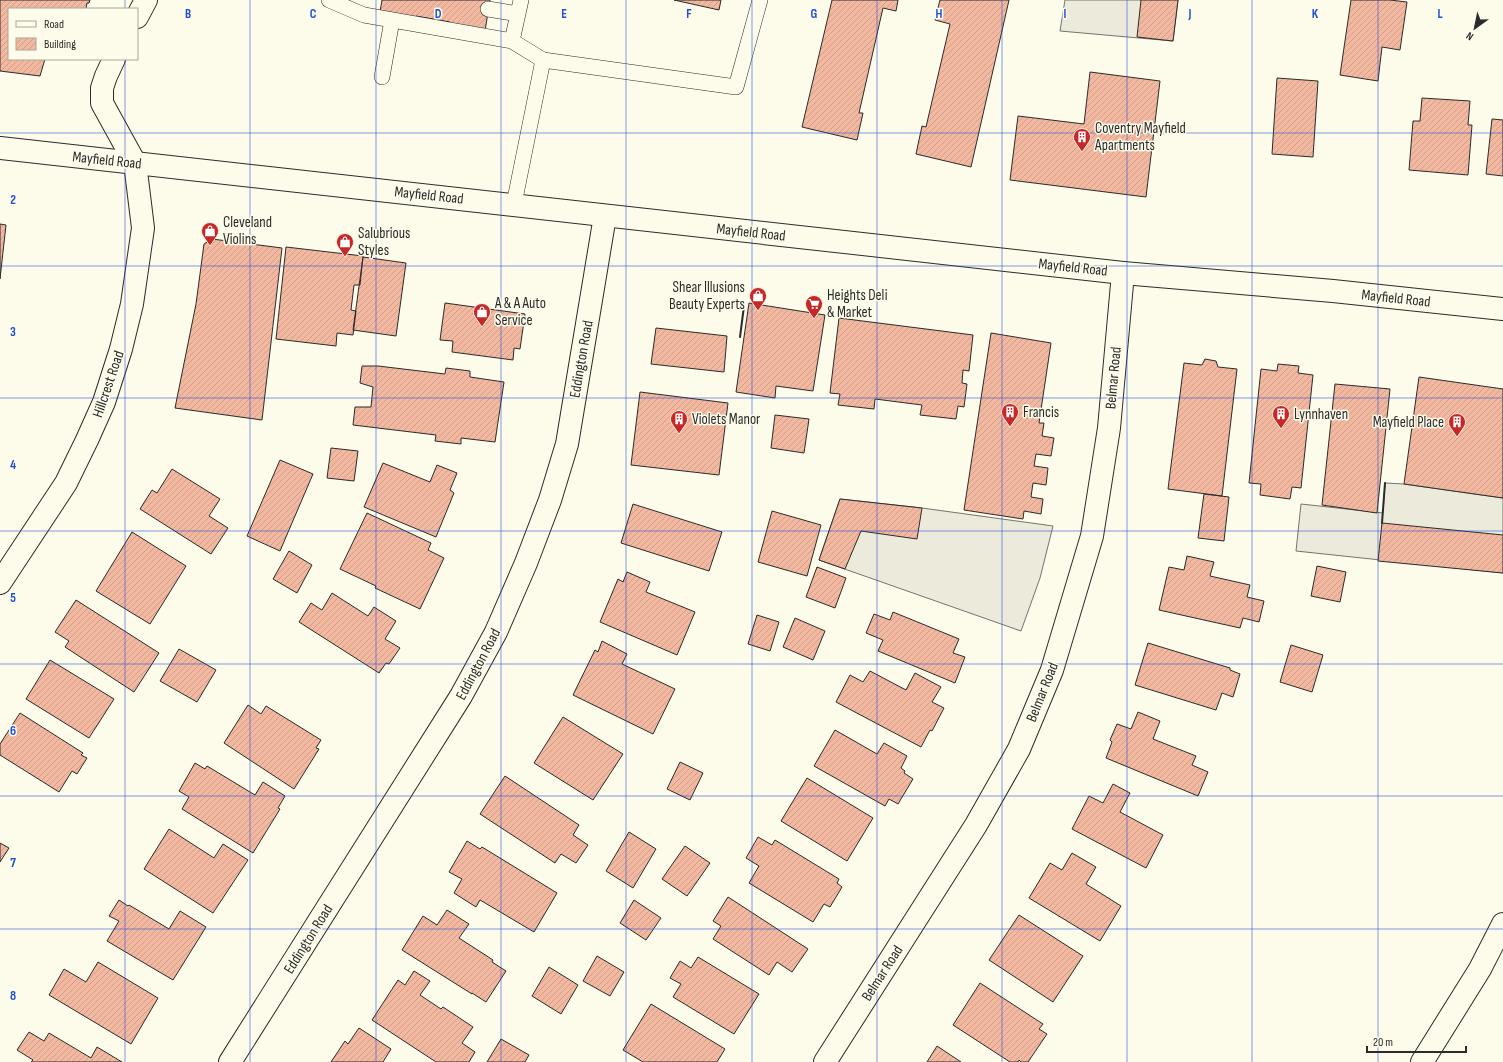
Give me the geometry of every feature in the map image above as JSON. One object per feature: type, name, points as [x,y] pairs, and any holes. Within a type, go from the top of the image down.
[{"type":"street","points":[[138,15],[146,0]]},
{"type":"street","points":[[114,60],[102,88],[102,103],[135,163]]},
{"type":"street","name":"Mayfield Road","points":[[0,148],[514,204],[605,216],[1123,273],[1334,291],[1503,309]]},
{"type":"street","name":"Hillcrest Road","points":[[0,583],[66,483],[104,402],[119,357],[132,304],[143,228],[135,163]]},
{"type":"street","name":"Eddington Road","points":[[230,1062],[461,696],[496,632],[526,563],[550,500],[567,444],[605,216]]},
{"type":"street","name":"Belmar Road","points":[[825,1062],[976,825],[1019,749],[1052,670],[1092,536],[1109,428],[1123,273]]},
{"type":"street","points":[[1422,1062],[1480,969],[1503,924]]},
{"type":"lane","points":[[329,0],[364,15],[512,41],[543,60],[736,88],[760,0]]},
{"type":"lane","points":[[488,9],[519,7],[512,41]]},
{"type":"lane","points":[[382,77],[392,20]]},
{"type":"lane","points":[[514,204],[543,60]]},
{"type":"shaded area","points":[[1065,0],[1178,0],[1173,41],[1060,31]]},
{"type":"shaded area","points":[[1385,483],[1404,484],[1503,498],[1503,573],[1296,551],[1301,504],[1383,513]]},
{"type":"shaded area","points":[[840,499],[922,508],[1053,526],[1040,578],[1021,631],[819,560]]},
{"type":"building","points":[[0,0],[90,0],[89,3],[87,3],[86,8],[8,8],[8,60],[45,60],[40,76],[0,71]]},
{"type":"building","points":[[382,0],[490,0],[485,31],[449,25],[450,22],[416,16],[415,19],[380,12]]},
{"type":"building","points":[[674,0],[721,0],[719,10]]},
{"type":"building","points":[[832,0],[898,0],[896,11],[883,8],[859,113],[863,113],[857,140],[802,127]]},
{"type":"building","points":[[940,0],[1009,0],[971,167],[916,154],[922,126],[926,127],[950,24],[935,20]]},
{"type":"building","points":[[1141,0],[1178,0],[1173,41],[1137,37]]},
{"type":"building","points":[[1351,0],[1390,0],[1407,2],[1400,50],[1382,47],[1378,81],[1340,75]]},
{"type":"building","name":"Coventry Mayfield Apartments","points":[[1090,72],[1160,81],[1146,197],[1010,180],[1018,116],[1084,124]]},
{"type":"building","points":[[1277,78],[1318,81],[1313,157],[1272,154]]},
{"type":"building","points":[[1422,98],[1470,101],[1468,125],[1472,125],[1468,175],[1409,170],[1413,121],[1420,121]]},
{"type":"building","points":[[1492,119],[1503,120],[1503,176],[1486,174]]},
{"type":"building","points":[[0,224],[6,225],[0,279]]},
{"type":"building","points":[[212,239],[282,248],[262,420],[175,408],[196,304],[204,244]]},
{"type":"building","points":[[286,247],[363,256],[360,285],[354,285],[351,310],[356,311],[353,335],[337,333],[336,346],[276,339]]},
{"type":"building","points":[[363,257],[406,263],[396,336],[353,330]]},
{"type":"building","name":"A & A Auto Service","points":[[445,303],[525,314],[520,349],[514,348],[513,360],[452,352],[453,341],[440,340]]},
{"type":"building","points":[[749,303],[825,315],[813,391],[776,386],[775,398],[736,392]]},
{"type":"building","points":[[839,318],[973,335],[969,371],[963,370],[962,383],[967,384],[964,407],[958,406],[956,419],[920,415],[922,405],[875,399],[874,409],[838,405],[840,394],[830,393]]},
{"type":"building","points":[[656,328],[727,336],[724,372],[651,364]]},
{"type":"building","name":"Francis","points":[[991,333],[1051,343],[1039,423],[1044,423],[1042,436],[1054,438],[1051,456],[1036,454],[1034,466],[1048,468],[1046,485],[1033,483],[1031,497],[1043,499],[1041,514],[1024,511],[1023,519],[964,510]]},
{"type":"building","points":[[1205,359],[1216,361],[1218,367],[1237,369],[1222,496],[1168,489],[1184,363],[1202,365]]},
{"type":"building","name":"Lynnhaven","points":[[1278,364],[1299,366],[1298,373],[1313,375],[1301,488],[1292,487],[1290,499],[1260,495],[1261,484],[1249,483],[1261,369],[1277,371]]},
{"type":"building","points":[[362,366],[378,366],[445,374],[446,368],[470,371],[470,377],[504,382],[495,442],[461,438],[461,444],[435,441],[436,435],[353,425],[355,407],[371,407],[373,387],[360,383]]},
{"type":"building","name":"Mayfield Place","points":[[1419,377],[1503,389],[1503,498],[1404,484]]},
{"type":"building","points":[[1335,384],[1390,389],[1377,513],[1322,505]]},
{"type":"building","name":"Violets Manor","points":[[640,392],[728,403],[719,475],[631,465]]},
{"type":"building","points":[[775,415],[809,419],[804,453],[771,448]]},
{"type":"building","points":[[331,448],[358,451],[354,481],[327,478]]},
{"type":"building","points":[[280,460],[313,474],[280,551],[247,536]]},
{"type":"building","points":[[383,463],[430,482],[437,465],[457,473],[450,490],[454,493],[436,537],[364,507]]},
{"type":"building","points":[[172,469],[220,499],[209,516],[228,528],[211,554],[140,509],[152,490],[157,493]]},
{"type":"building","points":[[1204,494],[1229,497],[1224,541],[1198,538]]},
{"type":"building","points":[[840,499],[922,508],[917,539],[861,531],[845,569],[819,560]]},
{"type":"building","points":[[633,504],[722,532],[709,571],[621,543]]},
{"type":"building","points":[[772,511],[821,525],[807,576],[758,562]]},
{"type":"building","points":[[367,513],[431,543],[428,550],[444,558],[420,609],[375,588],[376,586],[340,569]]},
{"type":"building","points":[[1382,523],[1503,535],[1503,573],[1378,561]]},
{"type":"building","points":[[132,532],[186,566],[150,624],[96,591]]},
{"type":"building","points":[[289,551],[312,565],[297,593],[273,579]]},
{"type":"building","points":[[1187,556],[1214,562],[1210,576],[1250,585],[1247,597],[1264,601],[1259,622],[1243,618],[1240,628],[1159,610],[1169,567],[1184,570]]},
{"type":"building","points":[[1317,566],[1346,572],[1340,602],[1311,596]]},
{"type":"building","points":[[817,567],[846,578],[835,608],[806,597]]},
{"type":"building","points":[[627,572],[650,582],[646,592],[695,612],[677,655],[600,622],[618,579],[623,582]]},
{"type":"building","points":[[332,593],[368,616],[374,607],[396,621],[385,639],[400,648],[389,664],[386,663],[379,673],[299,622],[311,603],[322,610]]},
{"type":"building","points":[[76,600],[159,653],[134,692],[65,647],[69,641],[55,632]]},
{"type":"building","points":[[893,612],[959,639],[953,653],[965,657],[955,683],[878,651],[883,640],[866,633],[874,614],[890,620]]},
{"type":"building","points":[[757,615],[779,622],[770,651],[748,644]]},
{"type":"building","points":[[795,618],[825,631],[813,660],[783,647]]},
{"type":"building","points":[[602,641],[627,654],[622,664],[675,689],[653,734],[573,695],[595,650],[598,652]]},
{"type":"building","points":[[1148,643],[1230,668],[1230,670],[1240,674],[1233,697],[1222,693],[1216,710],[1135,685]]},
{"type":"building","points":[[1291,645],[1323,655],[1312,692],[1280,682]]},
{"type":"building","points":[[179,649],[216,670],[197,702],[160,681]]},
{"type":"building","points":[[50,660],[114,699],[89,738],[26,699]]},
{"type":"building","points":[[870,671],[906,690],[915,673],[941,687],[932,702],[944,708],[932,731],[930,730],[921,747],[836,702],[850,675],[863,682]]},
{"type":"building","points":[[248,705],[261,714],[266,706],[321,740],[316,748],[319,749],[294,789],[224,743]]},
{"type":"building","points":[[1138,712],[1160,721],[1153,739],[1196,756],[1192,765],[1208,772],[1198,796],[1106,758],[1112,742],[1110,740],[1117,724],[1131,729]]},
{"type":"building","points":[[20,713],[83,753],[81,755],[87,758],[77,774],[72,771],[59,792],[0,755],[0,744]]},
{"type":"building","points":[[563,717],[623,754],[593,800],[534,763]]},
{"type":"building","points":[[835,730],[877,754],[884,743],[907,756],[901,768],[905,771],[904,773],[913,779],[898,804],[889,799],[885,806],[814,766]]},
{"type":"building","points":[[680,762],[703,773],[690,800],[667,789]]},
{"type":"building","points":[[195,763],[205,769],[207,766],[255,795],[263,782],[285,796],[278,808],[280,809],[253,853],[182,809],[189,797],[179,791]]},
{"type":"building","points":[[505,776],[579,825],[573,835],[588,845],[576,863],[561,854],[555,863],[480,814]]},
{"type":"building","points":[[807,778],[873,818],[847,861],[781,821]]},
{"type":"building","points":[[1113,784],[1130,793],[1120,812],[1163,835],[1146,868],[1072,829],[1089,796],[1103,803]]},
{"type":"building","points":[[169,829],[214,858],[223,844],[248,860],[213,913],[144,869]]},
{"type":"building","points":[[629,832],[656,849],[633,888],[606,871]]},
{"type":"building","points":[[758,837],[772,845],[775,840],[839,879],[837,883],[842,887],[830,907],[824,904],[813,922],[749,883],[759,866],[746,858]]},
{"type":"building","points":[[467,841],[480,849],[482,847],[557,893],[534,932],[480,900],[476,907],[454,893],[462,879],[449,872]]},
{"type":"building","points":[[0,843],[9,848],[0,862]]},
{"type":"building","points":[[685,846],[710,863],[687,896],[662,879]]},
{"type":"building","points":[[1072,853],[1096,867],[1086,884],[1121,906],[1100,941],[1029,898],[1050,863],[1062,870]]},
{"type":"building","points":[[728,897],[808,949],[792,972],[777,962],[769,975],[713,939],[721,926],[713,921]]},
{"type":"building","points":[[119,900],[169,929],[180,911],[206,927],[173,980],[107,941],[119,921],[109,916]]},
{"type":"building","points":[[634,900],[661,918],[646,940],[620,923]]},
{"type":"building","points":[[447,910],[469,924],[459,938],[493,960],[492,962],[506,971],[486,1002],[402,950],[423,916],[437,925]]},
{"type":"building","points":[[1019,915],[1083,956],[1053,1002],[989,960]]},
{"type":"building","points":[[597,956],[624,972],[610,996],[583,981]]},
{"type":"building","points":[[698,957],[759,994],[734,1034],[673,997],[681,984],[670,978],[680,961],[691,968]]},
{"type":"building","points":[[98,962],[158,998],[131,1044],[49,995],[64,969],[86,982]]},
{"type":"building","points":[[549,967],[578,985],[561,1014],[532,996]]},
{"type":"building","points":[[414,971],[430,981],[420,995],[441,1009],[443,1007],[473,1027],[462,1043],[475,1052],[469,1062],[436,1062],[372,1020],[398,980],[405,985]]},
{"type":"building","points":[[980,983],[1043,1024],[1039,1029],[1047,1034],[1028,1062],[1021,1062],[1019,1060],[1018,1062],[1010,1062],[953,1025]]},
{"type":"building","points":[[651,1004],[725,1049],[717,1062],[643,1062],[623,1050]]},
{"type":"building","points":[[359,1028],[391,1049],[383,1062],[331,1062],[345,1041],[348,1044]]},
{"type":"building","points":[[29,1032],[44,1041],[49,1033],[91,1058],[97,1047],[122,1062],[31,1062],[33,1060],[17,1050]]},
{"type":"building","points":[[501,1039],[529,1055],[525,1062],[487,1062]]},
{"type":"building","points":[[937,1046],[961,1062],[927,1062]]},
{"type":"wall","points":[[740,337],[744,306]]},
{"type":"wall","points":[[1382,523],[1385,483]]},
{"type":"place","name":"Coventry Mayfield Apartments","points":[[1082,152]]},
{"type":"place","name":"Cleveland Violins","points":[[210,246]]},
{"type":"place","name":"Salubrious Styles","points":[[345,257]]},
{"type":"place","name":"Shear Illusions Beauty Experts","points":[[758,311]]},
{"type":"place","name":"Heights Deli & Market","points":[[814,319]]},
{"type":"place","name":"A & A Auto Service","points":[[482,327]]},
{"type":"place","name":"Francis","points":[[1010,427]]},
{"type":"place","name":"Lynnhaven","points":[[1281,429]]},
{"type":"place","name":"Violets Manor","points":[[679,434]]},
{"type":"place","name":"Mayfield Place","points":[[1457,437]]}]
